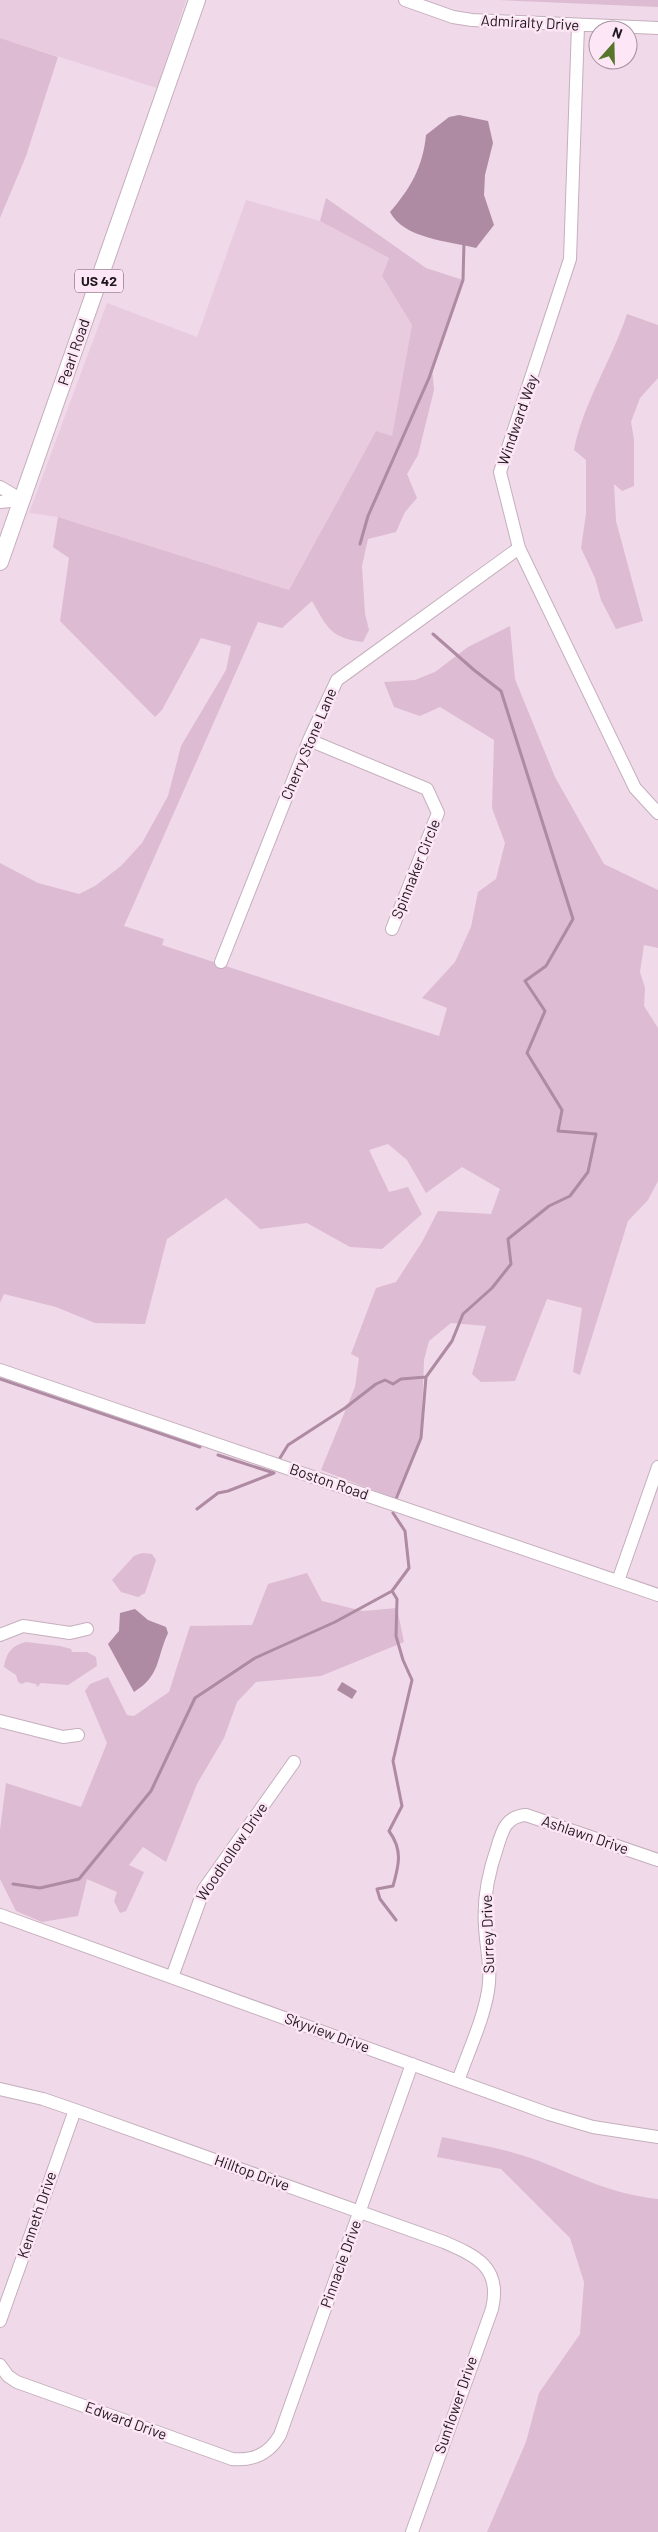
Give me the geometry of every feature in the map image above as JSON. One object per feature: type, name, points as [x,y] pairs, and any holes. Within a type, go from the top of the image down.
[{"type":"main road","name":"Pearl Road","points":[[0,562],[198,0]]},
{"type":"street","name":"Admiralty Drive","points":[[405,0],[452,17],[472,20],[658,28]]},
{"type":"street","name":"Windward Way","points":[[578,26],[570,259],[500,472],[519,548],[635,788],[658,813]]},
{"type":"street","points":[[0,486],[22,500]]},
{"type":"street","points":[[0,502],[22,500]]},
{"type":"street","name":"Cherry Stone Lane","points":[[221,962],[309,740],[337,680],[519,548]]},
{"type":"street","name":"Spinnaker Circle","points":[[309,740],[427,789],[438,813],[392,929]]},
{"type":"street","name":"Boston Road","points":[[0,1370],[658,1595]]},
{"type":"street","points":[[618,1581],[658,1467]]},
{"type":"street","points":[[0,1635],[23,1626],[70,1633],[86,1629]]},
{"type":"street","points":[[0,1721],[63,1737],[78,1735]]},
{"type":"street","name":"Woodhollow Drive","points":[[172,1977],[204,1889],[294,1762]]},
{"type":"street","name":"Ashlawn Drive","points":[[512,1818],[518,1815],[533,1816],[658,1860]]},
{"type":"street","name":"Surrey Drive","points":[[458,2081],[488,1992],[490,1959],[485,1929],[485,1892],[502,1830],[512,1818]]},
{"type":"street","name":"Skyview Drive","points":[[0,1915],[562,2118],[593,2127],[658,2137]]},
{"type":"street","name":"Pinnacle Drive","points":[[259,2456],[268,2451],[280,2435],[412,2064]]},
{"type":"street","name":"Hilltop Drive","points":[[0,2089],[43,2099],[359,2211],[472,2254],[487,2268],[492,2278]]},
{"type":"street","name":"Kenneth Drive","points":[[0,2321],[74,2110]]},
{"type":"street","points":[[658,2131],[658,2137]]},
{"type":"street","name":"Sunflower Drive","points":[[412,2532],[492,2308],[494,2294],[492,2278]]},
{"type":"street","name":"Edward Drive","points":[[0,2365],[17,2382],[232,2459],[242,2460],[259,2456]]},
{"type":"shaded area","points":[[0,0],[186,0],[157,88],[0,38]]},
{"type":"shaded area","points":[[498,0],[658,0],[658,7]]},
{"type":"shaded area","points":[[0,38],[58,57],[26,156],[0,218]]},
{"type":"shaded area","points":[[459,115],[488,121],[493,143],[485,175],[484,195],[494,225],[476,248],[428,238],[416,233],[397,221],[390,212],[404,195],[419,167],[426,135],[449,117]]},
{"type":"shaded area","points":[[326,198],[426,268],[463,280],[432,367],[434,390],[418,455],[407,474],[417,498],[405,512],[396,532],[368,539],[362,566],[365,614],[369,630],[363,642],[343,638],[331,630],[312,601],[282,628],[258,622],[124,926],[164,939],[162,945],[439,1036],[447,1008],[422,998],[455,962],[471,927],[478,892],[496,879],[505,843],[492,808],[494,740],[440,707],[420,716],[394,707],[384,682],[415,680],[435,672],[468,647],[510,626],[515,679],[555,777],[604,864],[658,890],[658,948],[644,945],[640,972],[645,988],[644,1006],[658,1028],[658,1181],[648,1200],[628,1221],[580,1375],[573,1372],[582,1308],[547,1299],[515,1381],[481,1382],[472,1374],[486,1326],[451,1323],[429,1341],[424,1360],[421,1438],[396,1499],[321,1470],[355,1387],[359,1358],[351,1354],[376,1288],[396,1282],[422,1242],[438,1211],[491,1214],[500,1189],[462,1167],[426,1193],[407,1160],[388,1144],[369,1150],[389,1192],[408,1187],[422,1214],[382,1249],[350,1247],[307,1223],[260,1229],[226,1198],[167,1239],[145,1324],[95,1323],[56,1307],[4,1294],[0,1303],[0,863],[38,883],[79,894],[95,886],[121,866],[142,843],[168,796],[181,746],[226,670],[231,646],[201,638],[162,710],[155,717],[60,621],[69,558],[53,547],[58,517],[289,590],[376,431],[392,436],[412,325],[382,276],[389,258],[320,221]]},
{"type":"shaded area","points":[[246,200],[320,221],[389,258],[382,276],[412,325],[392,437],[376,431],[289,590],[58,517],[29,513],[107,303],[197,337]]},
{"type":"shaded area","points":[[627,314],[658,325],[658,378],[640,398],[631,422],[634,440],[634,486],[622,491],[614,484],[616,521],[643,621],[616,629],[601,600],[595,578],[581,548],[586,514],[586,460],[574,450],[584,415]]},
{"type":"shaded area","points":[[142,1553],[152,1554],[156,1560],[145,1593],[138,1597],[121,1592],[112,1580],[134,1556]]},
{"type":"shaded area","points":[[307,1573],[322,1601],[363,1611],[397,1608],[404,1642],[321,1676],[256,1682],[237,1702],[224,1738],[197,1784],[166,1862],[143,1847],[129,1865],[144,1872],[126,1911],[120,1913],[114,1901],[117,1892],[87,1879],[78,1916],[42,1922],[16,1911],[0,1879],[0,1830],[6,1783],[81,1807],[107,1743],[85,1691],[90,1684],[108,1677],[127,1715],[134,1716],[169,1692],[190,1626],[252,1625],[268,1584]]},
{"type":"shaded area","points":[[135,1609],[148,1620],[166,1627],[168,1633],[153,1673],[143,1686],[134,1692],[108,1644],[119,1631],[120,1613]]},
{"type":"shaded area","points":[[26,1642],[60,1646],[71,1649],[72,1652],[87,1652],[96,1657],[97,1666],[68,1685],[41,1683],[37,1687],[36,1684],[26,1682],[22,1684],[18,1682],[16,1675],[4,1667],[10,1650]]},
{"type":"shaded area","points":[[342,1682],[357,1691],[352,1699],[337,1690]]},
{"type":"shaded area","points":[[442,2137],[515,2153],[611,2189],[641,2197],[658,2199],[658,2532],[487,2532],[526,2442],[539,2393],[580,2334],[584,2282],[570,2238],[501,2169],[437,2157]]},
{"type":"waterway","points":[[360,544],[368,516],[429,378],[463,280],[464,242]]},
{"type":"waterway","points":[[396,1499],[421,1438],[426,1377],[452,1341],[463,1314],[492,1288],[511,1264],[508,1239],[549,1206],[570,1196],[588,1172],[596,1134],[558,1131],[562,1110],[527,1053],[545,1011],[525,981],[546,966],[573,919],[501,691],[433,634]]},
{"type":"waterway","points":[[280,1458],[288,1445],[345,1408],[376,1384],[385,1380],[393,1384],[401,1379],[426,1377]]},
{"type":"waterway","points":[[0,1379],[200,1447]]},
{"type":"waterway","points":[[218,1455],[274,1473]]},
{"type":"waterway","points":[[197,1509],[218,1493],[274,1473]]},
{"type":"waterway","points":[[13,1884],[40,1888],[79,1879],[151,1791],[195,1698],[255,1658],[335,1622],[392,1591],[409,1568],[405,1531],[393,1513]]},
{"type":"waterway","points":[[392,1591],[397,1599],[396,1636],[403,1660],[412,1680],[393,1761],[402,1806],[389,1831],[398,1851],[397,1871],[393,1886],[377,1889],[380,1899],[396,1920]]}]
